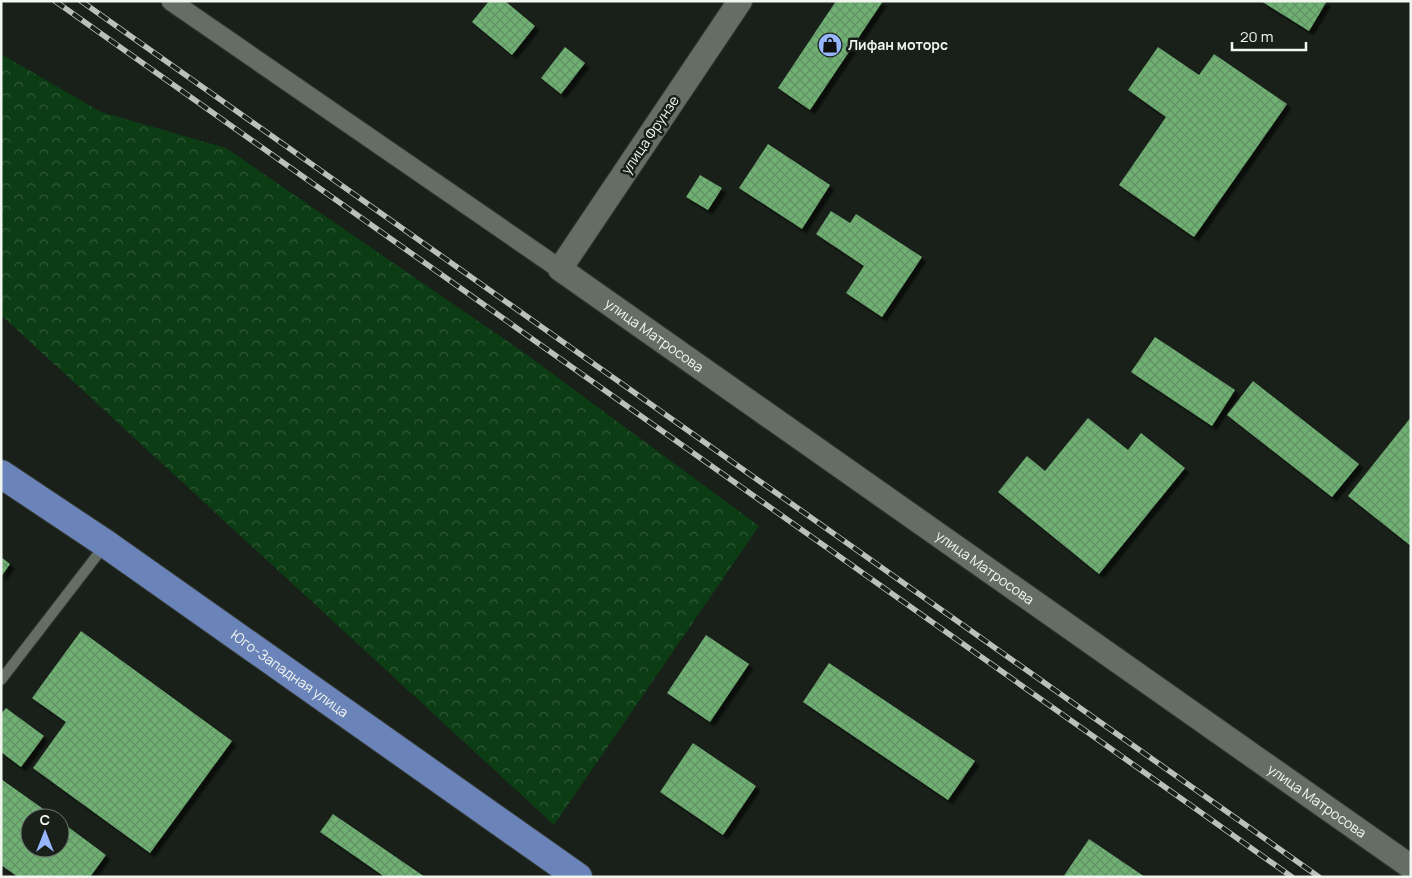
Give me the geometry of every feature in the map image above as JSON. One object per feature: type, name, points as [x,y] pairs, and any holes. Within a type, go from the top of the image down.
[{"type":"main road","name":"Юго-Западная улица","points":[[1,474],[106,544],[578,877]]},
{"type":"street","points":[[171,1],[560,269]]},
{"type":"street","name":"улица Фрунзе","points":[[560,269],[740,1]]},
{"type":"street","name":"улица Матросова","points":[[560,269],[1411,867]]},
{"type":"lane","points":[[1,680],[106,544]]},
{"type":"green space","points":[[1,54],[101,112],[226,148],[523,352],[759,526],[554,825],[1,315]]},
{"type":"building","points":[[489,1],[505,1],[535,26],[512,55],[472,22]]},
{"type":"building","name":"Лифан моторс","points":[[836,1],[883,1],[810,110],[778,88]]},
{"type":"building","points":[[1261,1],[1327,1],[1309,31]]},
{"type":"building","points":[[565,47],[585,63],[561,94],[541,78]]},
{"type":"building","points":[[1158,47],[1199,75],[1214,54],[1287,104],[1194,237],[1119,185],[1166,117],[1128,90]]},
{"type":"building","points":[[768,144],[830,185],[802,229],[739,188]]},
{"type":"building","points":[[700,175],[722,188],[708,210],[686,197]]},
{"type":"building","points":[[831,211],[850,223],[856,214],[922,257],[882,317],[846,293],[864,266],[816,234]]},
{"type":"building","points":[[1155,337],[1235,390],[1212,426],[1131,372]]},
{"type":"building","points":[[1253,381],[1359,464],[1332,497],[1227,415]]},
{"type":"building","points":[[1411,417],[1411,546],[1348,496]]},
{"type":"building","points":[[1088,418],[1128,450],[1141,433],[1185,468],[1099,574],[998,492],[1027,456],[1045,471]]},
{"type":"building","points":[[1,557],[10,564],[1,577]]},
{"type":"building","points":[[81,631],[232,741],[150,853],[33,768],[66,722],[32,698]]},
{"type":"building","points":[[706,635],[749,664],[710,722],[667,693]]},
{"type":"building","points":[[829,663],[975,761],[948,800],[803,702]]},
{"type":"building","points":[[6,708],[44,736],[21,767],[1,752],[1,714]]},
{"type":"building","points":[[693,743],[756,786],[723,835],[660,792]]},
{"type":"building","points":[[1,779],[42,808],[20,808],[20,858],[70,858],[70,828],[106,855],[90,877],[18,877],[1,865]]},
{"type":"building","points":[[333,814],[425,877],[385,877],[320,832]]},
{"type":"building","points":[[1089,839],[1145,877],[1063,877]]},
{"type":"railway","points":[[55,1],[1292,877]]},
{"type":"railway","points":[[81,1],[1319,877]]},
{"type":"place","name":"Лифан моторс","points":[[830,45]]}]
